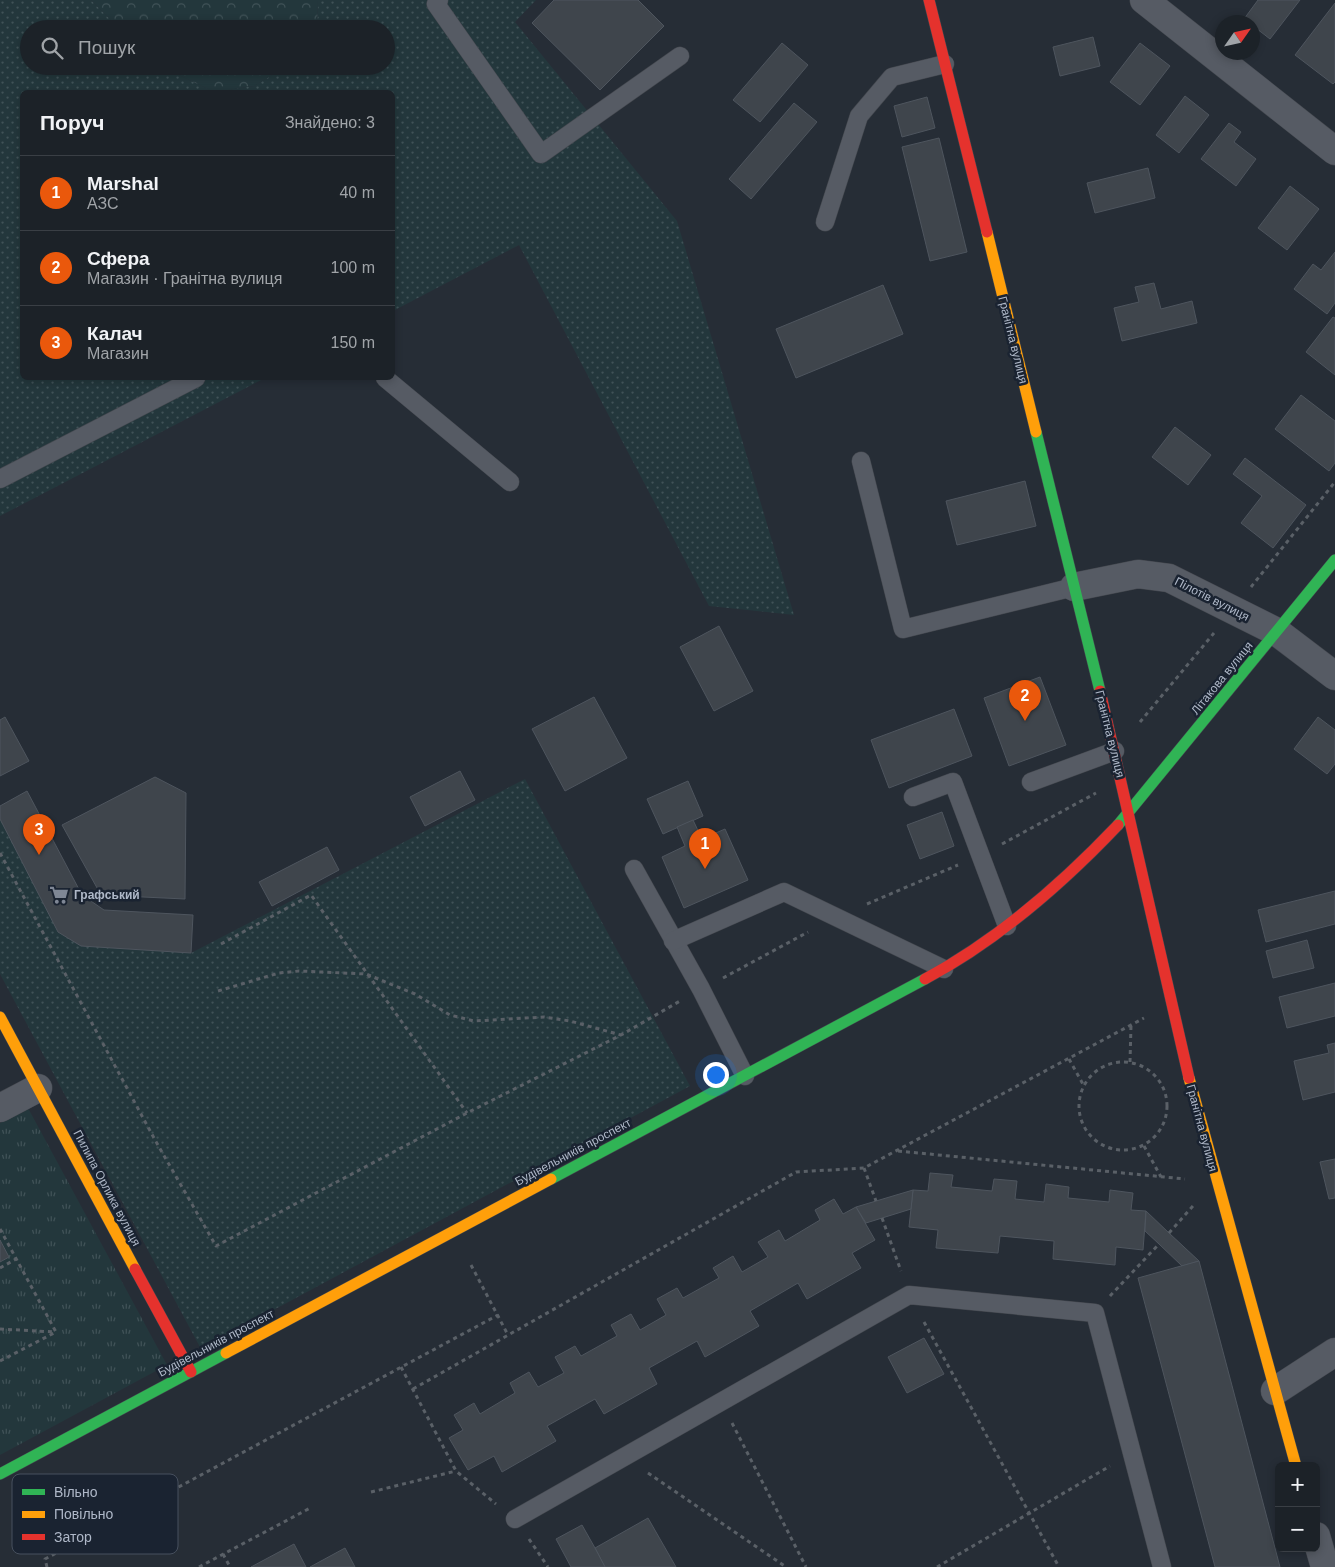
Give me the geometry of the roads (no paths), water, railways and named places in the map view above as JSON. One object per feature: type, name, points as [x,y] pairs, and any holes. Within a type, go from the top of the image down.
[{"type":"street","name":"Гранітна вулиця","points":[[929,0],[1122,779],[1187,1072],[1295,1462]]},
{"type":"street","points":[[1144,0],[1335,151]]},
{"type":"street","name":"Літакова вулиця","points":[[1130,813],[1335,560]]},
{"type":"street","name":"Пілотів вулиця","points":[[1074,587],[1138,574],[1169,578],[1277,632],[1335,676]]},
{"type":"street","name":"Будівельників проспект","points":[[0,1474],[944,969],[1007,926],[1043,898],[1088,857],[1130,813]]},
{"type":"street","name":"Пилипа Орлика вулиця","points":[[0,1017],[190,1372]]},
{"type":"street","points":[[0,1108],[38,1088]]},
{"type":"street","points":[[1275,1391],[1335,1352]]},
{"type":"street","points":[[1320,1550],[1325,1567]]},
{"type":"lane","points":[[439,0],[436,4],[541,154],[680,56]]},
{"type":"lane","points":[[825,222],[859,116],[892,77],[945,64]]},
{"type":"lane","points":[[0,479],[192,380]]},
{"type":"lane","points":[[388,380],[510,482]]},
{"type":"lane","points":[[861,461],[903,630],[1074,587]]},
{"type":"lane","points":[[1032,782],[1115,751]]},
{"type":"lane","points":[[913,797],[953,782],[1007,926]]},
{"type":"lane","points":[[634,869],[701,989],[745,1076]]},
{"type":"lane","points":[[673,941],[784,892],[944,969]]},
{"type":"lane","points":[[515,1519],[909,1295],[1095,1313],[1162,1567]]},
{"type":"place","name":"Сфера","points":[[1025,721]]},
{"type":"place","name":"Калач","points":[[39,855]]},
{"type":"place","name":"Marshal","points":[[705,869]]},
{"type":"place","name":"Графський","points":[[59,895]]}]
